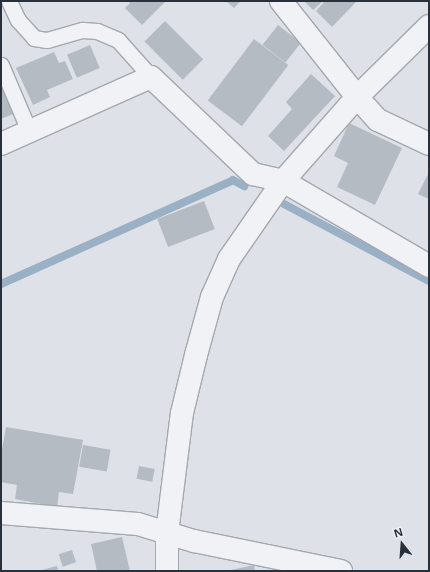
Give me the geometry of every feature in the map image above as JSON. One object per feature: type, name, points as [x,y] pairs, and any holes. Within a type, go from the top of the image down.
[{"type":"street","points":[[281,1],[357,97],[378,120],[429,144]]},
{"type":"street","points":[[167,571],[167,533],[182,413],[212,298],[229,259],[284,181],[357,97],[429,26]]},
{"type":"street","points":[[1,144],[151,77],[253,174],[284,181],[429,266]]},
{"type":"street","points":[[1,513],[138,524],[194,541],[341,571]]},
{"type":"lane","points":[[10,1],[18,20],[34,38],[47,40],[83,30],[97,31],[118,40],[151,77]]},
{"type":"lane","points":[[1,65],[29,131]]},
{"type":"building","points":[[128,1],[166,1],[142,25],[125,8],[130,3]]},
{"type":"building","points":[[226,1],[241,1],[234,8]]},
{"type":"building","points":[[304,1],[323,1],[313,10]]},
{"type":"building","points":[[325,1],[357,1],[332,27],[316,11]]},
{"type":"building","points":[[165,21],[203,59],[183,80],[144,42]]},
{"type":"building","points":[[278,25],[301,43],[285,63],[263,45]]},
{"type":"building","points":[[254,39],[288,65],[242,126],[208,100]]},
{"type":"building","points":[[90,45],[100,68],[77,78],[67,55]]},
{"type":"building","points":[[54,52],[59,63],[65,61],[73,79],[47,90],[50,97],[33,105],[16,68]]},
{"type":"building","points":[[311,74],[335,96],[284,151],[268,136],[292,109],[286,102]]},
{"type":"building","points":[[1,87],[13,114],[1,119]]},
{"type":"building","points":[[349,123],[402,148],[375,205],[337,187],[348,163],[334,156]]},
{"type":"building","points":[[429,172],[429,199],[418,194]]},
{"type":"building","points":[[204,201],[215,229],[168,247],[157,219]]},
{"type":"building","points":[[6,427],[83,440],[73,494],[59,492],[57,507],[15,499],[17,485],[1,482],[1,455]]},
{"type":"building","points":[[83,445],[111,450],[107,472],[79,467]]},
{"type":"building","points":[[139,466],[155,469],[152,482],[137,479]]},
{"type":"building","points":[[122,537],[130,571],[97,571],[91,544]]},
{"type":"building","points":[[72,550],[76,562],[63,567],[59,554]]},
{"type":"building","points":[[254,565],[255,571],[231,571],[231,570]]},
{"type":"building","points":[[57,566],[58,571],[38,571]]},
{"type":"waterway","points":[[1,284],[233,180],[244,186]]},
{"type":"waterway","points":[[284,204],[429,281]]}]
